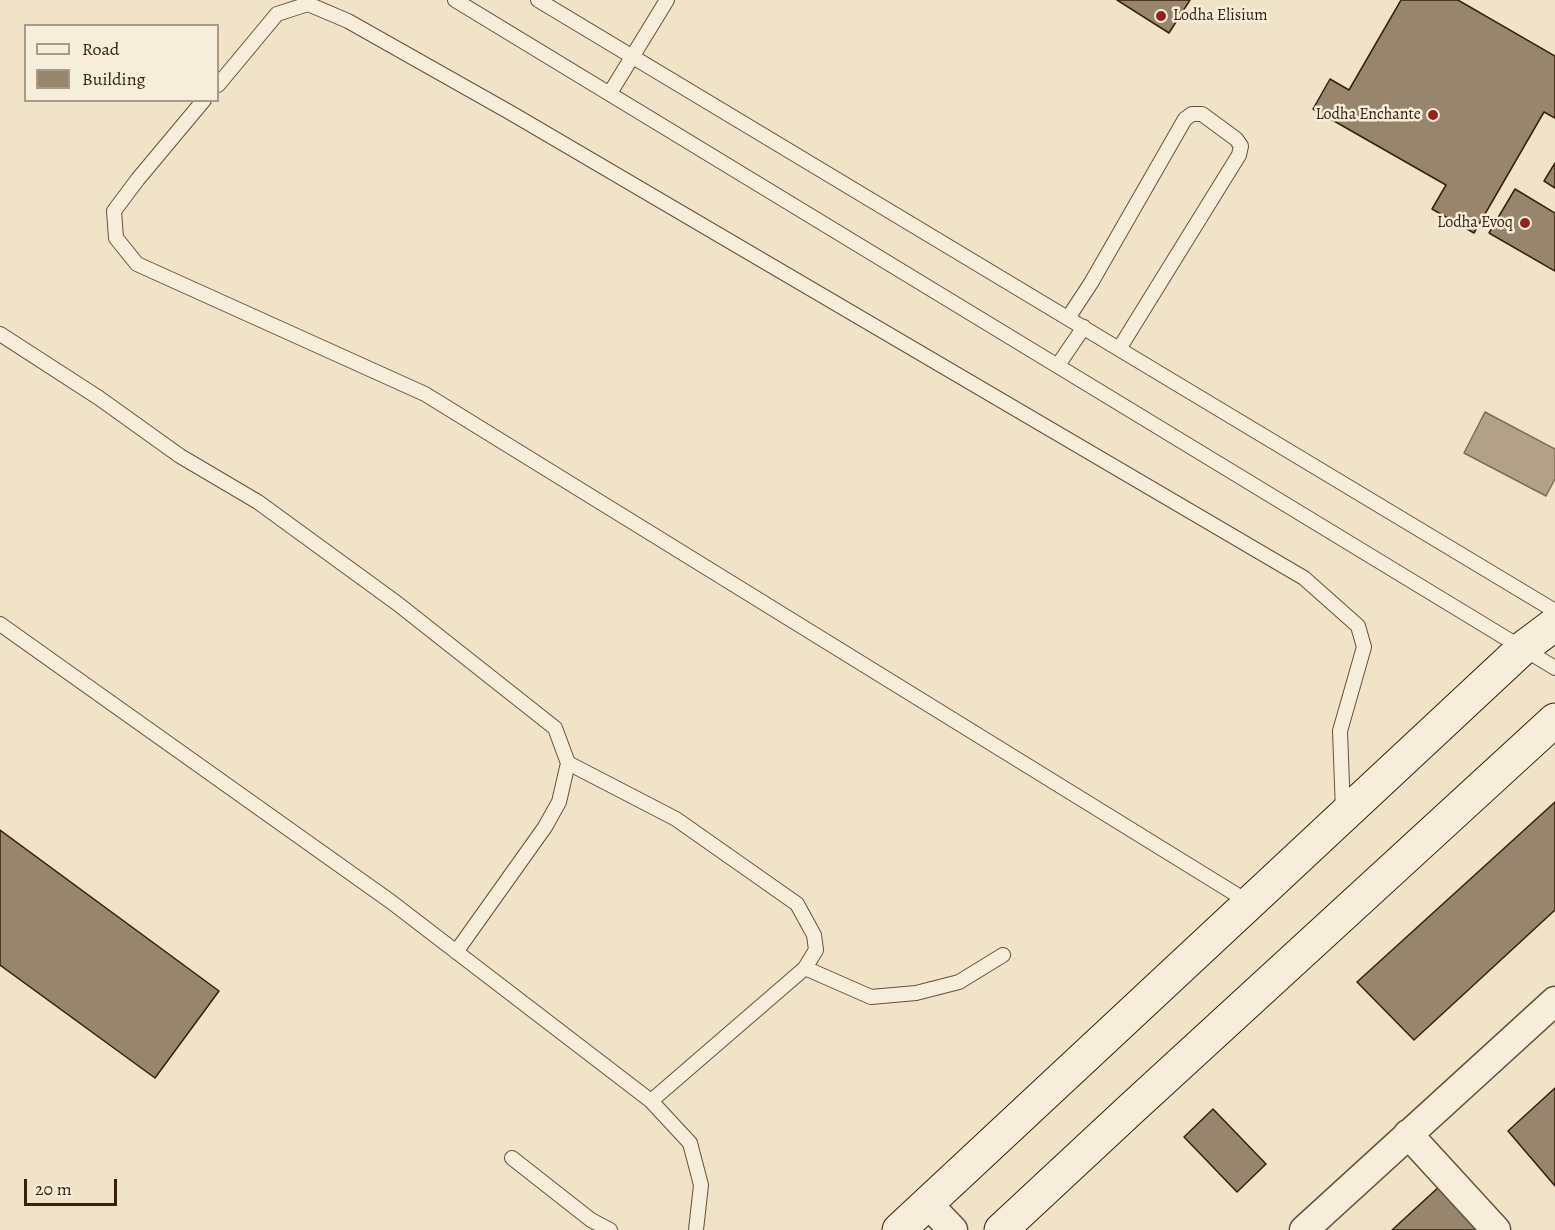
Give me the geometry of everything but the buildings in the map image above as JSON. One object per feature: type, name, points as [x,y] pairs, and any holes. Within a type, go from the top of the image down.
[{"type":"main road","points":[[899,1230],[1523,648],[1555,624]]},
{"type":"main road","points":[[1001,1230],[1555,720]]},
{"type":"street","points":[[1304,1230],[1555,1001]]},
{"type":"street","points":[[1408,1134],[1496,1230]]},
{"type":"street","points":[[927,1203],[953,1230]]},
{"type":"lane","points":[[455,0],[1555,668]]},
{"type":"lane","points":[[538,0],[1555,611]]},
{"type":"lane","points":[[610,93],[666,0]]},
{"type":"lane","points":[[219,84],[277,14],[308,4],[348,21],[511,113],[1304,578],[1358,626],[1364,647],[1340,731],[1343,816]]},
{"type":"lane","points":[[202,102],[114,210],[116,238],[137,264],[425,394],[1250,903]]},
{"type":"lane","points":[[1068,318],[1091,283],[1185,119],[1192,114],[1202,114],[1236,139],[1241,146],[1239,155],[1119,349]]},
{"type":"lane","points":[[1058,365],[1084,327]]},
{"type":"lane","points":[[0,334],[99,398],[180,456],[258,502],[398,604],[555,728],[568,763],[559,802],[545,827],[456,952]]},
{"type":"lane","points":[[0,624],[380,894],[651,1101],[690,1143],[701,1185],[696,1230]]},
{"type":"lane","points":[[568,763],[676,819],[797,904],[814,935],[816,950],[805,969],[651,1101]]},
{"type":"lane","points":[[805,969],[871,997],[916,993],[959,982],[1003,955]]},
{"type":"lane","points":[[512,1158],[591,1220],[610,1230]]},
{"type":"shaded area","points":[[1485,412],[1555,449],[1555,479],[1546,496],[1464,453]]},
{"type":"place","name":"Lodha Elisium","points":[[1161,16]]},
{"type":"place","name":"Lodha Enchante","points":[[1433,115]]},
{"type":"place","name":"Lodha Evoq","points":[[1525,223]]}]
